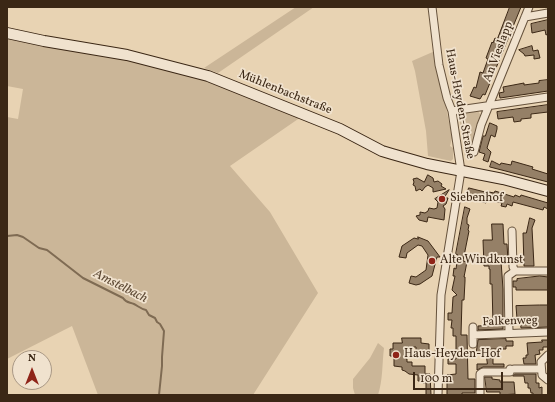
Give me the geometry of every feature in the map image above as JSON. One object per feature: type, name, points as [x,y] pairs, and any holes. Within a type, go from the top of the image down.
[{"type":"street","name":"Haus-Heyden-Straße","points":[[432,7],[439,65],[447,98],[452,111],[461,171],[441,295],[438,395]]},
{"type":"street","name":"An Vieslapp","points":[[474,152],[481,125],[529,7]]},
{"type":"street","points":[[525,17],[548,13]]},
{"type":"street","name":"Mühlenbachstraße","points":[[7,33],[127,55],[208,76],[340,129],[382,151],[427,164],[503,179],[548,191]]},
{"type":"street","points":[[452,111],[548,97]]},
{"type":"street","points":[[512,231],[513,267],[515,271]]},
{"type":"street","points":[[509,333],[508,276],[515,271],[548,270]]},
{"type":"street","name":"Falkenweg","points":[[473,344],[473,331],[509,333],[548,332]]},
{"type":"street","points":[[548,355],[541,362],[542,375],[548,380]]},
{"type":"street","points":[[480,395],[480,374],[483,372],[510,372],[512,369],[541,369]]},
{"type":"shaded area","points":[[296,7],[314,7],[218,73],[204,68]]},
{"type":"shaded area","points":[[7,35],[191,73],[301,117],[230,166],[270,212],[318,293],[253,395],[98,395],[72,326],[25,350],[12,350],[12,356],[7,359],[7,117],[18,119],[23,89],[7,86]]},
{"type":"shaded area","points":[[435,51],[452,138],[450,146],[453,148],[453,159],[451,161],[428,156],[426,131],[412,61]]},
{"type":"shaded area","points":[[478,111],[482,117],[470,158],[465,156],[459,116]]},
{"type":"shaded area","points":[[378,343],[384,348],[382,378],[378,395],[355,395],[353,379],[370,358]]},
{"type":"building","points":[[510,7],[521,7],[485,95],[483,94],[480,99],[470,96],[474,87],[476,88],[480,72],[483,73],[488,59],[486,58],[492,42],[493,43],[495,38],[497,39]]},
{"type":"building","points":[[548,20],[548,34],[546,35],[545,30],[532,33],[531,24]]},
{"type":"building","points":[[532,46],[533,51],[538,50],[540,58],[534,59],[534,55],[525,56],[519,50]]},
{"type":"building","points":[[548,80],[548,91],[500,98],[499,93],[504,92],[503,87],[524,83],[524,85],[539,83],[539,81]]},
{"type":"building","points":[[548,105],[548,112],[531,114],[531,118],[521,119],[521,121],[514,122],[513,117],[498,119],[497,112]]},
{"type":"building","points":[[490,123],[497,126],[497,129],[495,137],[491,135],[487,148],[491,152],[488,162],[483,160],[485,154],[479,152],[483,136],[485,136]]},
{"type":"building","points":[[492,161],[500,165],[501,163],[511,165],[512,161],[533,167],[532,169],[548,174],[548,182],[490,167]]},
{"type":"building","points":[[428,175],[433,178],[434,182],[438,181],[442,184],[441,186],[446,189],[433,192],[433,188],[428,185],[422,191],[420,189],[416,191],[415,186],[413,185],[413,179],[417,178],[424,182]]},
{"type":"building","points":[[469,188],[489,193],[494,193],[495,191],[514,197],[515,195],[520,197],[521,195],[548,203],[548,209],[544,207],[543,210],[513,202],[512,206],[507,204],[506,207],[501,206],[502,203],[487,199],[486,203],[466,197]]},
{"type":"building","points":[[449,190],[444,198],[448,198],[446,204],[443,206],[445,209],[444,220],[428,217],[427,222],[419,220],[416,216],[420,215],[420,212],[425,213],[429,208],[437,208],[438,202],[435,199]]},
{"type":"building","points":[[465,207],[470,209],[467,218],[469,231],[463,261],[467,262],[464,277],[464,300],[462,300],[461,335],[467,335],[468,379],[475,379],[475,393],[447,395],[447,375],[456,374],[456,364],[448,364],[448,359],[456,359],[456,336],[453,336],[453,328],[451,328],[452,320],[448,320],[448,313],[452,313],[453,297],[457,295],[452,290],[455,276],[453,276],[454,268],[456,269],[458,255],[456,254]]},
{"type":"building","points":[[530,218],[535,220],[532,228],[534,266],[524,266],[523,233],[526,233]]},
{"type":"building","points":[[492,224],[503,224],[504,244],[507,244],[508,261],[501,261],[503,329],[478,330],[478,326],[493,325],[492,284],[490,284],[489,266],[484,266],[483,240],[492,240]]},
{"type":"building","name":"Alte Windkunst","points":[[418,237],[428,241],[440,257],[437,257],[432,276],[416,285],[409,283],[411,276],[416,277],[426,270],[428,255],[422,246],[418,245],[407,253],[406,258],[399,257],[402,246],[414,238],[418,239]]},
{"type":"building","points":[[540,276],[548,277],[548,290],[516,290],[516,287],[513,287],[513,281],[517,281],[517,279]]},
{"type":"building","points":[[548,305],[548,327],[521,328],[520,319],[517,319],[516,306]]},
{"type":"building","points":[[402,338],[421,338],[421,343],[429,344],[429,354],[416,353],[416,347],[406,347],[406,359],[407,362],[412,362],[412,366],[425,366],[425,374],[430,374],[431,395],[426,395],[426,383],[423,383],[423,381],[418,381],[418,375],[409,374],[402,370],[402,367],[394,366],[394,356],[390,356],[390,349],[393,349],[393,343],[402,343]]},
{"type":"building","points":[[506,339],[506,341],[513,341],[513,346],[506,346],[506,349],[486,349],[486,354],[476,354],[478,340]]},
{"type":"building","points":[[542,340],[548,340],[548,347],[543,347],[543,350],[539,350],[540,354],[535,355],[536,364],[524,364],[523,358],[526,358],[526,355],[528,355],[527,343],[542,342]]},
{"type":"building","points":[[487,358],[493,358],[493,364],[504,364],[504,367],[483,367],[477,370],[477,364],[487,364]]},
{"type":"building","points":[[515,374],[536,374],[536,383],[539,383],[539,388],[542,387],[542,395],[533,395],[530,388],[528,388],[528,383],[525,383],[524,376],[513,376]]},
{"type":"building","points":[[485,377],[492,377],[492,379],[500,380],[500,382],[514,382],[515,394],[500,395],[500,392],[487,392]]},
{"type":"waterway","name":"Amstelbach","points":[[7,236],[17,235],[23,237],[39,248],[47,250],[83,278],[123,298],[126,302],[146,310],[149,315],[155,318],[164,331],[159,395]]},
{"type":"place","name":"Siebenhof","points":[[442,199]]},
{"type":"place","name":"Alte Windkunst","points":[[432,261]]},
{"type":"place","name":"Haus-Heyden-Hof","points":[[396,355]]}]
